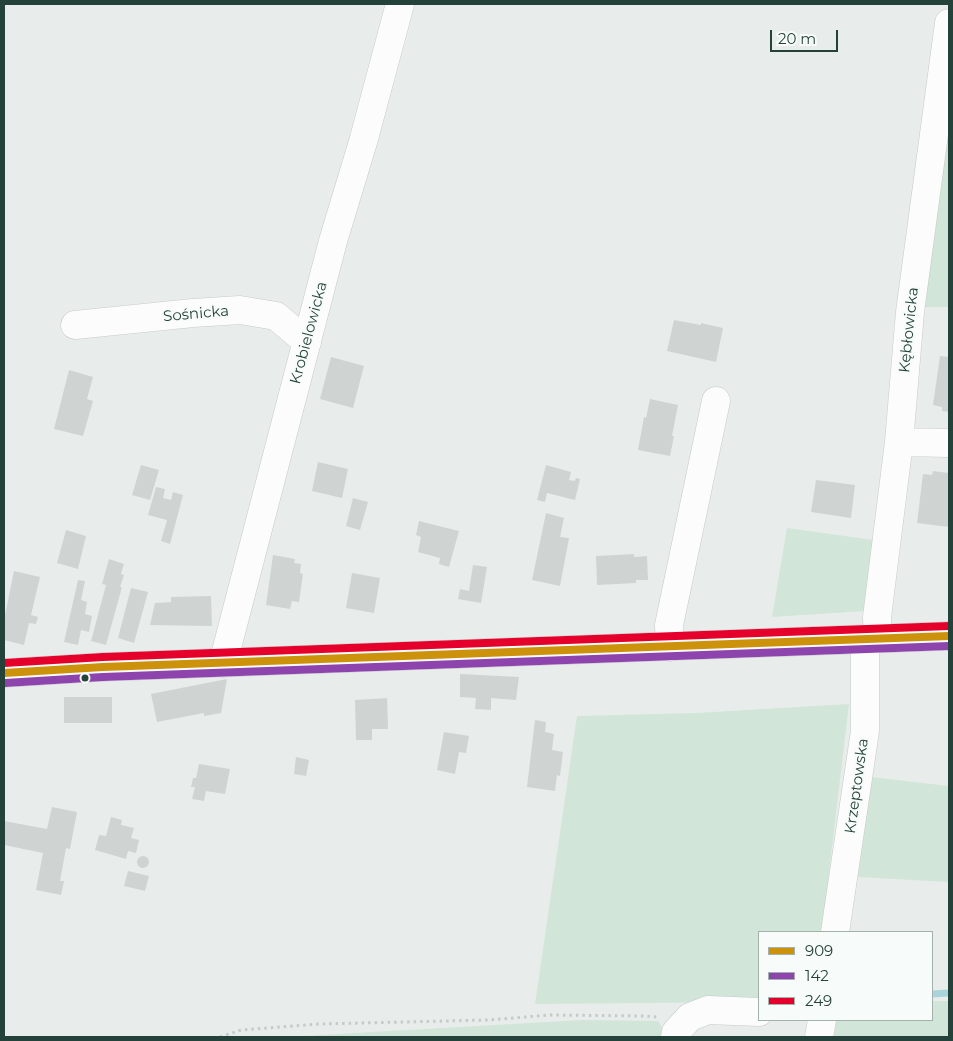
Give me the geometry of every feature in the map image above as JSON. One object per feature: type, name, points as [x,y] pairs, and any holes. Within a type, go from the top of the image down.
[{"type":"street","name":"Krobielowicka","points":[[223,663],[333,241],[363,142],[400,4]]},
{"type":"street","name":"Kębłowicka","points":[[871,639],[877,617],[899,442],[910,312],[949,23]]},
{"type":"street","name":"Sośnicka","points":[[75,326],[192,313],[240,310],[276,316],[307,342]]},
{"type":"street","points":[[670,647],[669,625],[716,401]]},
{"type":"street","points":[[899,442],[949,443]]},
{"type":"street","points":[[4,673],[949,636]]},
{"type":"street","name":"Krzeptowska","points":[[835,931],[865,731],[871,639]]},
{"type":"street","points":[[679,1031],[690,1017],[708,1010],[758,1012]]},
{"type":"street","points":[[819,1037],[822,1021]]},
{"type":"path","points":[[220,1037],[242,1030],[318,1024],[488,1020],[550,1015],[645,1016],[667,1019],[679,1031]]},
{"type":"green space","points":[[949,59],[949,307],[924,307]]},
{"type":"green space","points":[[787,528],[874,540],[865,611],[772,617]]},
{"type":"green space","points":[[849,704],[822,931],[758,931],[758,1002],[535,1004],[577,716],[696,713]]},
{"type":"green space","points":[[871,777],[949,786],[949,882],[858,877]]},
{"type":"green space","points":[[933,1001],[949,1001],[949,1037],[828,1037],[831,1021],[933,1021]]},
{"type":"green space","points":[[582,1020],[658,1021],[664,1030],[663,1037],[285,1037]]},
{"type":"building","points":[[674,320],[723,328],[716,362],[667,351]]},
{"type":"building","points":[[940,356],[949,357],[949,412],[942,411],[942,407],[933,405]]},
{"type":"building","points":[[331,357],[364,366],[353,408],[320,399]]},
{"type":"building","points":[[69,370],[93,377],[87,399],[93,401],[83,436],[54,429]]},
{"type":"building","points":[[650,399],[678,405],[670,456],[638,450],[644,417],[646,418]]},
{"type":"building","points":[[318,462],[348,469],[342,498],[312,491]]},
{"type":"building","points":[[141,465],[159,470],[150,500],[132,495]]},
{"type":"building","points":[[546,465],[571,472],[569,480],[575,481],[576,478],[580,479],[575,500],[547,493],[545,502],[537,500]]},
{"type":"building","points":[[933,471],[949,473],[949,527],[917,523],[923,474],[932,475]]},
{"type":"building","points":[[816,480],[855,485],[851,518],[811,512]]},
{"type":"building","points":[[156,487],[165,489],[163,498],[171,500],[173,492],[183,495],[170,544],[161,541],[167,520],[148,515]]},
{"type":"building","points":[[353,498],[368,502],[360,530],[346,526]]},
{"type":"building","points":[[546,513],[564,518],[560,537],[569,538],[560,586],[532,580]]},
{"type":"building","points":[[419,521],[459,531],[449,567],[439,564],[440,558],[418,552],[421,537],[416,535]]},
{"type":"building","points":[[66,530],[86,536],[78,569],[57,563]]},
{"type":"building","points":[[634,554],[634,557],[647,556],[648,580],[636,580],[636,583],[597,585],[596,556]]},
{"type":"building","points":[[273,555],[295,559],[294,563],[301,564],[300,573],[303,574],[299,602],[292,601],[290,609],[266,605]]},
{"type":"building","points":[[109,559],[124,564],[121,574],[124,575],[106,645],[91,641],[106,585],[102,584]]},
{"type":"building","points":[[473,565],[487,567],[481,603],[458,599],[460,589],[469,591]]},
{"type":"building","points":[[14,571],[40,577],[31,615],[38,617],[36,624],[29,623],[24,645],[4,640],[4,620]]},
{"type":"building","points":[[352,573],[380,578],[374,613],[346,608]]},
{"type":"building","points":[[78,580],[85,581],[81,600],[87,602],[85,614],[92,616],[89,632],[81,630],[78,645],[64,642]]},
{"type":"building","points":[[131,588],[148,592],[134,643],[118,638]]},
{"type":"building","points":[[211,596],[212,626],[150,625],[155,603],[171,602],[171,597]]},
{"type":"building","points":[[460,674],[519,677],[516,700],[491,698],[491,710],[475,709],[476,698],[460,697]]},
{"type":"building","points":[[227,679],[221,713],[204,716],[204,713],[157,722],[151,694]]},
{"type":"building","points":[[64,697],[112,697],[112,723],[64,723]]},
{"type":"building","points":[[387,698],[388,729],[372,729],[372,740],[356,740],[355,700]]},
{"type":"building","points":[[535,720],[546,722],[545,732],[554,734],[552,750],[563,752],[560,776],[557,775],[555,791],[527,787]]},
{"type":"building","points":[[444,732],[469,736],[466,753],[459,752],[455,774],[437,770]]},
{"type":"building","points":[[296,757],[309,760],[306,776],[294,774]]},
{"type":"building","points":[[199,764],[230,769],[225,794],[206,791],[204,801],[192,799],[195,787],[191,787],[193,778],[196,778]]},
{"type":"building","points":[[52,807],[77,812],[70,849],[66,848],[60,881],[64,881],[61,895],[36,890],[43,853],[4,845],[4,821],[47,829]]},
{"type":"building","points":[[111,817],[122,820],[121,825],[134,828],[131,838],[139,840],[136,853],[128,851],[126,859],[95,850],[99,835],[106,836]]},
{"type":"building","points":[[141,856],[145,856],[149,862],[145,868],[141,868],[137,864],[137,860]]},
{"type":"building","points":[[128,871],[149,876],[145,891],[124,886]]},
{"type":"waterway","points":[[933,994],[949,993]]},
{"type":"transit line","name":"249","points":[[4,663],[103,657],[949,626]]},
{"type":"transit line","name":"909","points":[[4,673],[103,667],[949,636]]},
{"type":"transit line","name":"142","points":[[5,683],[103,677],[949,646]]}]
